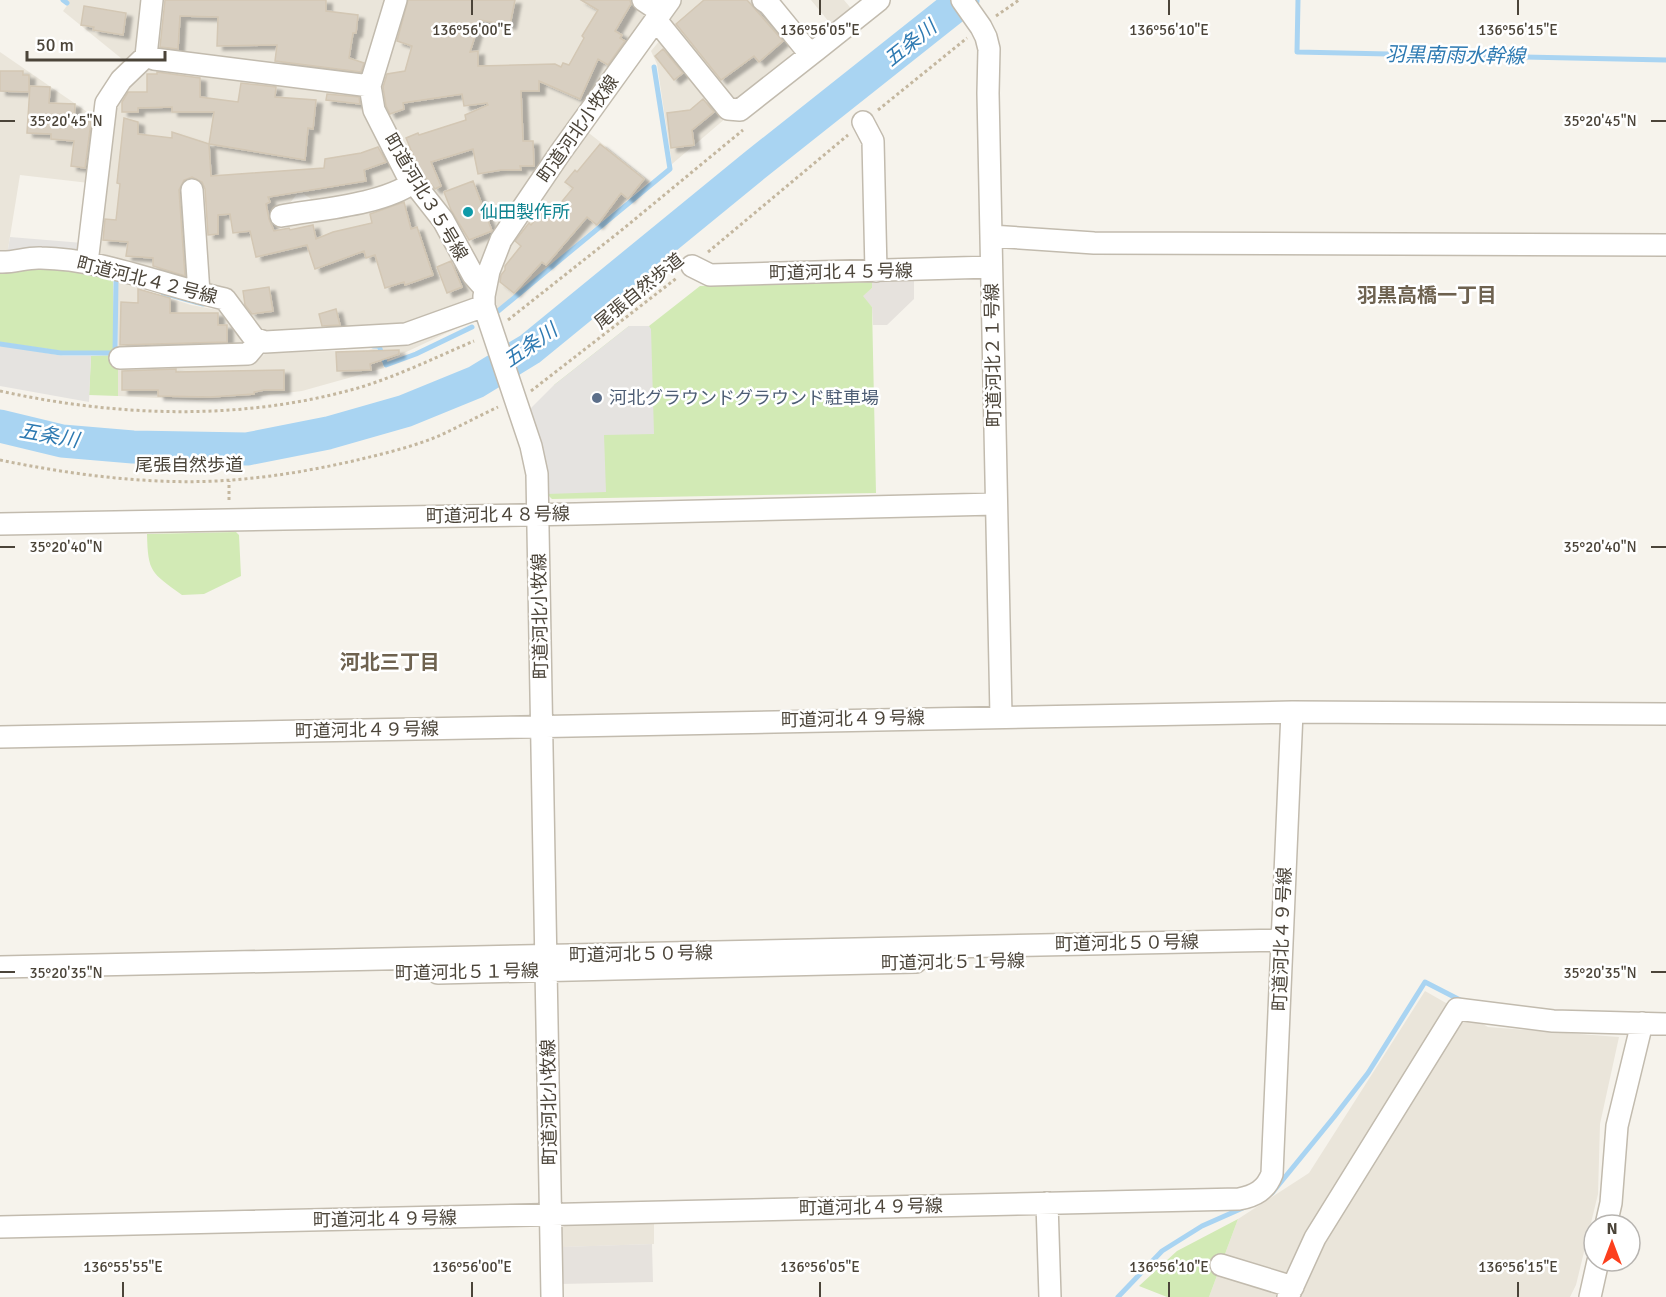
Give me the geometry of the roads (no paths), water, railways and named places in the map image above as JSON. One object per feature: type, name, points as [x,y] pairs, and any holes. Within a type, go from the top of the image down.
[{"type":"street","points":[[87,263],[105,103],[121,81],[146,56],[152,0]]},
{"type":"street","name":"町道河北３５号線","points":[[396,0],[370,86],[374,110],[406,173],[443,220],[473,275],[481,284],[485,296]]},
{"type":"street","points":[[644,0],[662,11],[728,109],[740,110],[879,0]]},
{"type":"street","points":[[763,0],[769,4],[805,48],[814,51]]},
{"type":"street","name":"町道河北２１号線","points":[[962,0],[981,27],[989,49],[987,93],[1001,716]]},
{"type":"street","name":"町道河北小牧線","points":[[552,1297],[538,514],[535,462],[491,330],[485,296],[501,240],[662,11]]},
{"type":"street","points":[[146,56],[154,59],[370,86]]},
{"type":"street","points":[[863,122],[873,141],[876,271]]},
{"type":"street","points":[[280,216],[369,201],[401,192],[414,182]]},
{"type":"street","points":[[192,190],[199,293]]},
{"type":"street","points":[[991,236],[1094,243],[1666,245]]},
{"type":"street","name":"町道河北４２号線","points":[[0,262],[40,258],[87,263],[225,299],[254,338],[260,341]]},
{"type":"street","name":"町道河北４５号線","points":[[692,266],[710,275],[991,267]]},
{"type":"street","points":[[120,358],[248,354],[260,341],[406,334],[485,296]]},
{"type":"street","name":"町道河北４８号線","points":[[0,524],[996,504]]},
{"type":"street","points":[[1292,712],[1666,714]]},
{"type":"street","name":"町道河北４９号線","points":[[0,737],[1292,712],[1272,1174],[1269,1183],[1262,1191],[1251,1196],[1239,1199],[0,1227]]},
{"type":"street","name":"町道河北５０号線","points":[[0,967],[547,963],[1282,940]]},
{"type":"street","name":"町道河北５１号線","points":[[0,980],[547,963]]},
{"type":"street","points":[[1221,1265],[1291,1292],[1315,1238],[1457,1009],[1553,1021],[1666,1024]]},
{"type":"street","points":[[1609,1213],[1617,1126],[1642,1023]]},
{"type":"street","points":[[1047,1203],[1050,1297]]},
{"type":"street","points":[[1590,1297],[1595,1273]]},
{"type":"waterway","points":[[63,0],[67,3]]},
{"type":"waterway","name":"五条川","points":[[0,426],[62,441],[133,447],[247,449],[328,433],[405,411],[476,382],[530,349],[755,165],[963,0]]},
{"type":"waterway","name":"羽黒南雨水幹線","points":[[1298,0],[1297,52],[1666,60]]},
{"type":"waterway","points":[[497,312],[670,169],[654,67]]},
{"type":"waterway","points":[[0,344],[61,353],[115,353],[116,279],[120,280]]},
{"type":"waterway","points":[[163,293],[203,304]]},
{"type":"waterway","points":[[373,346],[379,346],[386,365],[416,354],[472,327]]},
{"type":"waterway","points":[[1272,1193],[1368,1073],[1425,982],[1462,1001]]},
{"type":"waterway","points":[[1118,1297],[1162,1251],[1202,1226],[1245,1207]]},
{"type":"place","name":"仙田製作所","points":[[468,212]]},
{"type":"place","name":"河北グラウンドグラウンド駐車場","points":[[597,398]]},
{"type":"district","name":"羽黒高橋一丁目","points":[[1427,295]]},
{"type":"district","name":"河北三丁目","points":[[390,662]]}]
